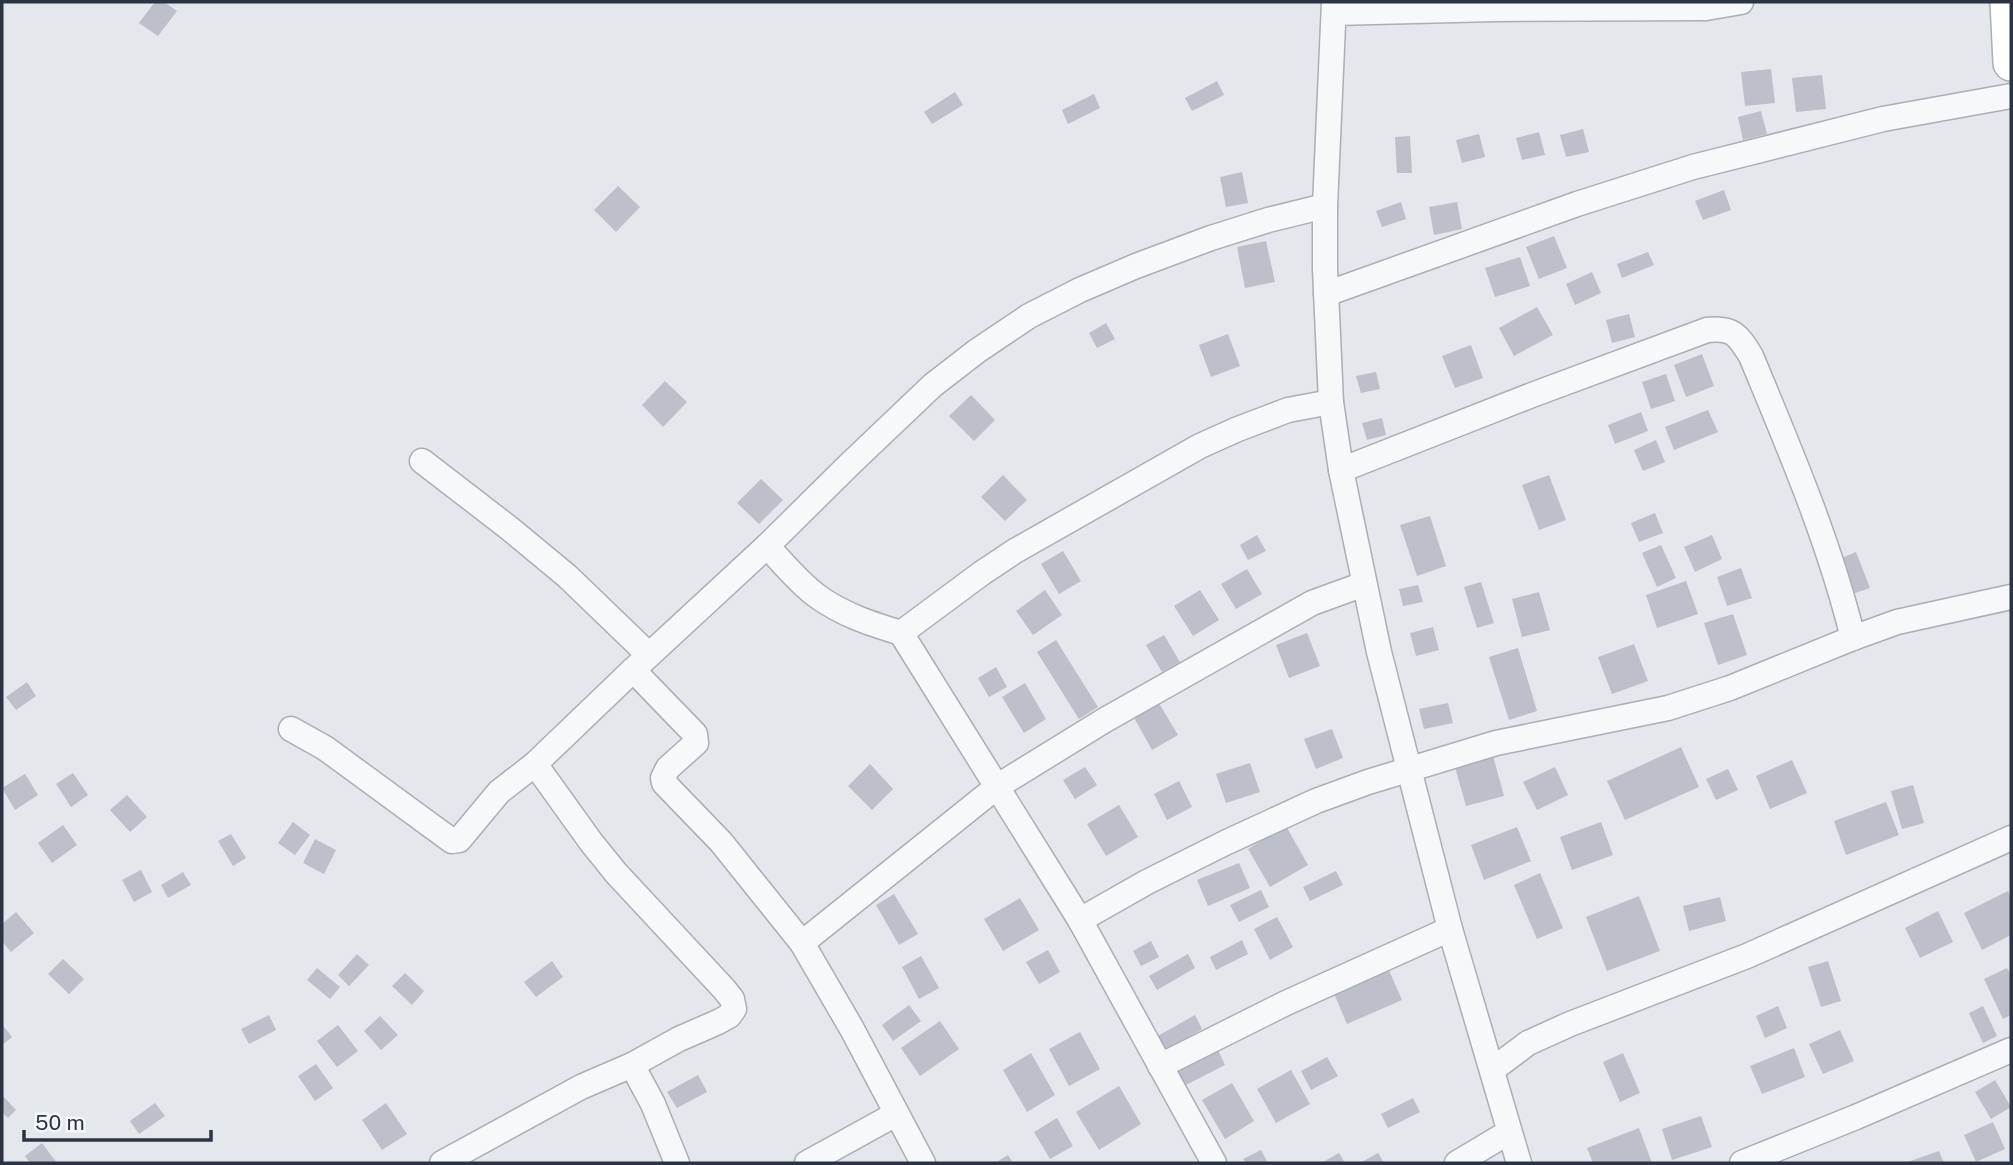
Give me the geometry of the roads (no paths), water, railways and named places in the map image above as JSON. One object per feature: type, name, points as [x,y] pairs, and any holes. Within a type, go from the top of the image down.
[{"type":"street","points":[[1519,1163],[1450,929],[1379,652],[1340,470],[1331,402],[1326,294],[1325,206],[1334,7],[1706,8],[1741,2]]},
{"type":"street","points":[[2008,2],[2011,64]]},
{"type":"street","points":[[1326,294],[1577,204],[1693,167],[1883,119],[2011,96]]},
{"type":"street","points":[[291,729],[325,748],[452,841],[459,841],[499,792],[535,764],[767,546],[933,385],[977,351],[1029,316],[1080,290],[1211,238],[1325,206]]},
{"type":"street","points":[[1340,470],[1707,330],[1721,328],[1731,331],[1741,339],[1751,356],[1808,494],[1837,579],[1853,638]]},
{"type":"street","points":[[901,633],[1015,551],[1200,446],[1288,410],[1331,402]]},
{"type":"street","points":[[422,461],[567,576],[641,662],[695,734],[694,747],[668,768],[663,778],[664,783],[721,842],[802,943],[852,1029],[923,1163]]},
{"type":"street","points":[[767,546],[797,579],[817,596],[870,624],[901,633],[1080,920],[1160,1066],[1204,1160]]},
{"type":"street","points":[[802,943],[998,786],[1105,720],[1301,608],[1364,584]]},
{"type":"street","points":[[1080,920],[1147,882],[1227,842],[1317,801],[1409,768],[1496,743],[1668,708],[1731,688],[1897,622],[2011,597]]},
{"type":"street","points":[[442,1163],[581,1087],[632,1065],[729,1016],[734,1009],[732,999],[591,842],[535,764]]},
{"type":"street","points":[[1492,1070],[1528,1043],[1570,1024],[1747,956],[2011,838]]},
{"type":"street","points":[[1160,1066],[1286,1003],[1450,929]]},
{"type":"street","points":[[1742,1163],[2011,1050]]},
{"type":"street","points":[[632,1065],[677,1163]]},
{"type":"street","points":[[807,1163],[895,1114]]},
{"type":"street","points":[[1457,1163],[1509,1132]]}]
